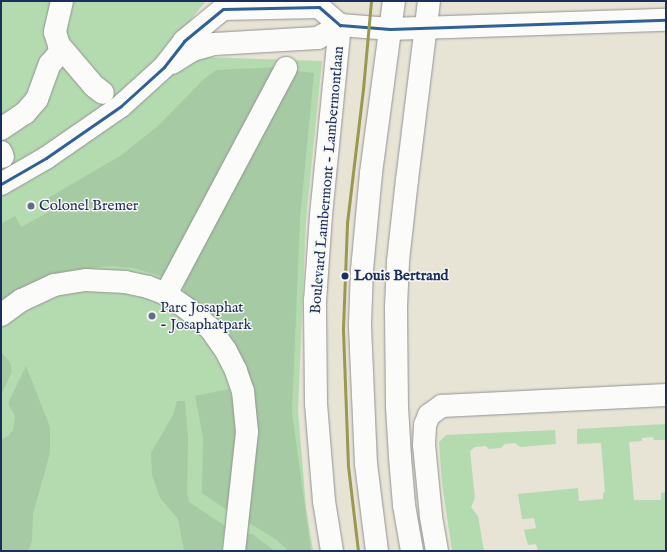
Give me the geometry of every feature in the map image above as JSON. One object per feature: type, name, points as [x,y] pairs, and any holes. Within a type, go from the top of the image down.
[{"type":"street","points":[[62,1],[56,32],[59,45],[94,86],[103,93]]},
{"type":"street","points":[[377,551],[366,464],[360,324],[362,270],[371,173],[394,1]]},
{"type":"street","points":[[412,551],[404,505],[400,457],[397,407],[396,307],[400,239],[429,1]]},
{"type":"street","points":[[164,67],[184,41],[225,5],[319,7],[340,25]]},
{"type":"street","points":[[1,184],[46,158],[108,115],[164,67],[193,50],[214,44],[318,38],[340,25],[390,29],[666,20]]},
{"type":"street","name":"Boulevard Lambermont - Lambermontlaan","points":[[332,551],[324,501],[316,404],[315,301],[322,207],[340,25]]},
{"type":"street","points":[[1,129],[25,113],[36,99],[50,64],[57,56],[64,52]]},
{"type":"street","points":[[166,294],[286,68]]},
{"type":"street","points":[[1,315],[22,300],[54,285],[86,280],[125,282],[148,287],[166,294],[189,310],[210,328],[229,357],[243,391],[246,432],[234,551]]},
{"type":"street","points":[[437,551],[431,516],[424,446],[425,425],[429,414],[442,406],[666,395]]},
{"type":"green space","name":"Parc Josaphat - Josaphatpark","points":[[1,1],[206,1],[192,18],[172,56],[322,61],[306,220],[298,411],[306,507],[313,551],[1,551]]},
{"type":"green space","points":[[279,67],[164,277],[133,268],[108,266],[65,271],[32,283],[4,301],[1,298],[1,224],[15,216],[21,227],[55,209],[48,198],[120,156],[157,127],[204,79],[216,70]]},
{"type":"green space","points":[[297,71],[314,73],[300,219],[292,412],[311,551],[288,551],[277,540],[249,523],[247,519],[254,409],[184,293],[183,285]]},
{"type":"green space","points":[[1,352],[10,362],[12,371],[1,396]]},
{"type":"green space","points":[[26,366],[50,427],[50,453],[33,514],[32,541],[28,551],[1,551],[1,440],[8,436],[13,430],[15,416],[9,405],[9,401]]},
{"type":"green space","points":[[229,389],[235,411],[238,437],[231,513],[202,493],[203,437],[195,396]]},
{"type":"green space","points":[[177,401],[185,401],[188,439],[187,493],[189,502],[225,526],[221,551],[184,551],[178,519],[160,498],[152,475],[151,453],[173,415]]},
{"type":"green space","points":[[666,424],[666,440],[654,440],[653,437],[642,438],[642,441],[629,442],[634,500],[661,500],[661,493],[666,492],[666,551],[538,551],[536,544],[528,545],[524,530],[536,528],[534,518],[522,519],[518,494],[578,488],[579,501],[603,499],[603,493],[605,492],[601,443],[577,444],[577,429]]},
{"type":"green space","points":[[555,430],[556,444],[520,447],[515,443],[505,444],[501,448],[489,449],[486,446],[475,447],[470,451],[475,498],[471,507],[478,516],[484,551],[452,551],[442,483],[439,442],[446,435]]},
{"type":"green space","points":[[252,534],[275,551],[242,551],[244,535]]},
{"type":"transit line","points":[[358,551],[348,466],[343,328],[347,223],[363,89],[371,1]]},
{"type":"transit line","points":[[1,184],[46,158],[121,106],[164,67],[184,41],[223,9],[319,7],[340,25]]},
{"type":"transit line","points":[[340,25],[390,29],[666,20]]},
{"type":"place","name":"Colonel Bremer","points":[[31,206]]},
{"type":"place","name":"Louis Bertrand","points":[[345,276]]},
{"type":"place","name":"Parc Josaphat - Josaphatpark","points":[[152,316]]}]
